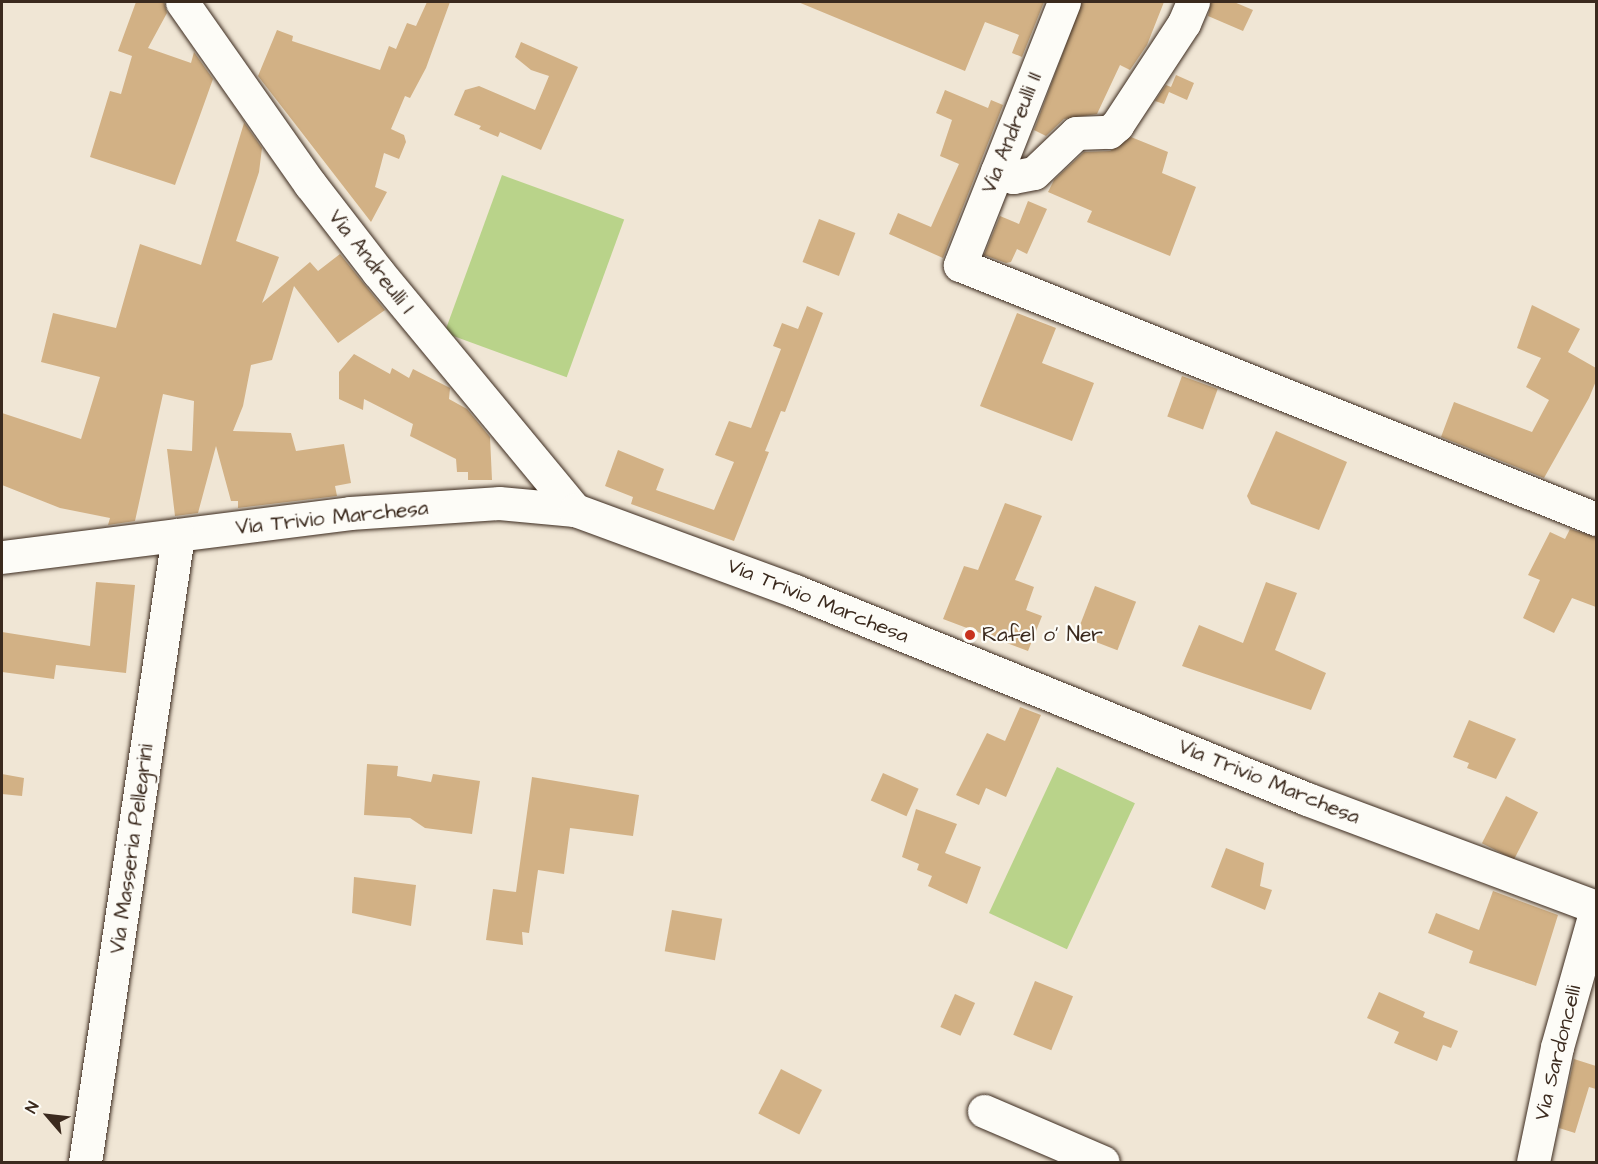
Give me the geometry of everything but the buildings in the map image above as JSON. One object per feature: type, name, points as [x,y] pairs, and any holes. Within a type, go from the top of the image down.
[{"type":"street","name":"Via Andreulli I","points":[[183,2],[310,184],[378,272],[575,510]]},
{"type":"street","name":"Via Andreulli II","points":[[1064,2],[960,265],[1596,519]]},
{"type":"street","points":[[997,171],[1013,177],[1034,173],[1076,133],[1109,132],[1117,125],[1184,23],[1193,2]]},
{"type":"street","name":"Via Trivio Marchesa","points":[[2,557],[350,513],[499,503],[575,510],[795,591],[1306,799],[1596,908]]},
{"type":"street","name":"Via Masseria Pellegrini","points":[[86,1162],[178,535]]},
{"type":"street","name":"Via Sardoncelli","points":[[1533,1162],[1557,1047],[1596,908]]},
{"type":"street","points":[[984,1111],[1103,1162]]},
{"type":"green space","points":[[502,175],[624,219],[567,377],[445,333]]},
{"type":"green space","points":[[1057,767],[1135,803],[1067,949],[989,913]]},
{"type":"place","name":"Rafel o' Ner","points":[[970,635]]}]
